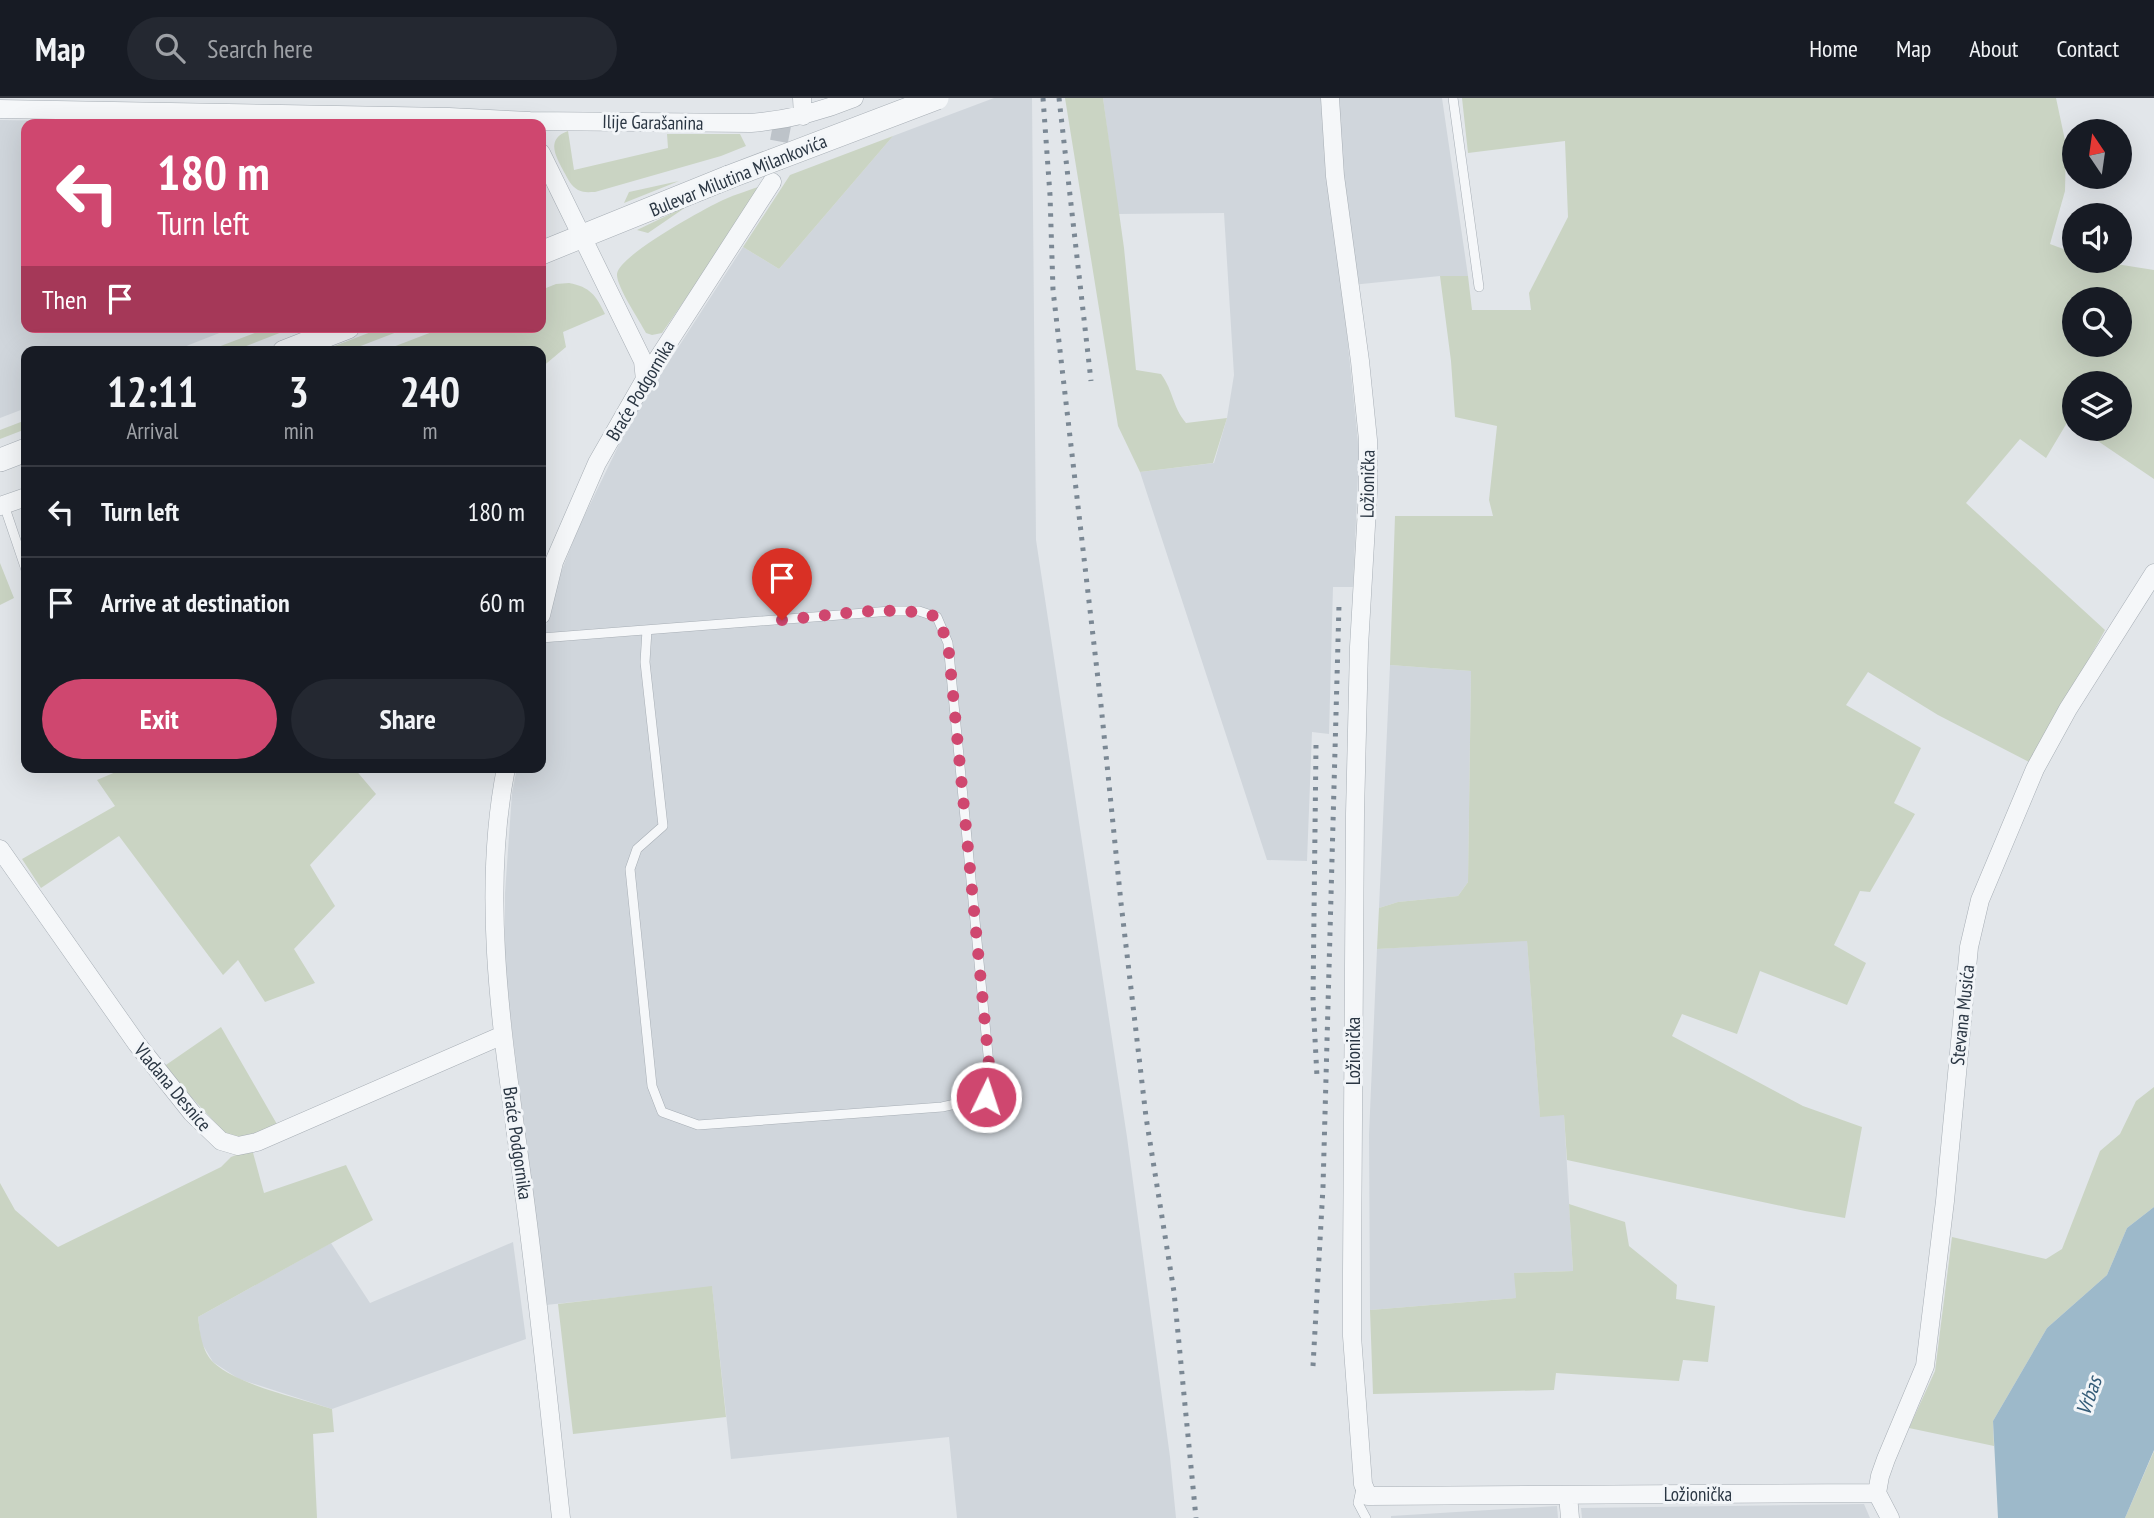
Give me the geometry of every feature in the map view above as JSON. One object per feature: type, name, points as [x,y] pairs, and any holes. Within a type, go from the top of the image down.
[{"type":"street","points":[[449,117],[450,98]]},
{"type":"street","name":"Ilije Garašanina","points":[[546,123],[751,123],[802,107],[822,111],[854,98]]},
{"type":"street","name":"Bulevar Milutina Milankovića","points":[[546,251],[729,177],[937,98]]},
{"type":"street","name":"Ložionička","points":[[1330,98],[1335,176],[1368,440],[1356,787],[1352,1259],[1352,1336],[1363,1484],[1368,1496],[1877,1493]]},
{"type":"street","name":"Ilije Garašanina","points":[[0,109],[476,119]]},
{"type":"street","points":[[546,164],[643,361],[645,380]]},
{"type":"street","name":"Braće Podgornika","points":[[546,595],[554,562],[587,483],[645,380],[772,182]]},
{"type":"street","points":[[299,346],[333,333]]},
{"type":"street","points":[[0,460],[21,452]]},
{"type":"street","points":[[2,505],[21,499]]},
{"type":"street","name":"Stevana Musića","points":[[1877,1493],[1883,1468],[1925,1366],[1945,1201],[1969,947],[1980,900],[2035,769],[2068,709],[2154,573]]},
{"type":"street","name":"Braće Podgornika","points":[[505,773],[499,802],[496,960],[503,1035],[536,1281],[561,1518]]},
{"type":"street","name":"Vladana Desnice","points":[[0,849],[137,1044],[192,1113],[221,1141],[238,1146],[257,1142],[503,1035]]},
{"type":"street","points":[[1877,1493],[1890,1518]]},
{"type":"street","points":[[1568,1495],[1570,1518]]},
{"type":"lane","points":[[1453,98],[1479,287]]},
{"type":"lane","points":[[2,505],[21,556]]},
{"type":"lane","points":[[546,638],[891,611],[919,611],[937,617],[948,643],[990,1075],[990,1090],[986,1097],[942,1107],[698,1125],[662,1112],[652,1086],[631,869],[637,849],[663,826],[645,662],[647,630]]},
{"type":"lane","points":[[1363,1484],[1358,1503],[1366,1518]]},
{"type":"shaded area","points":[[994,98],[1032,98],[1036,540],[1127,1137],[1176,1518],[957,1518],[949,1437],[731,1459],[712,1287],[546,1305],[505,972],[505,893],[512,793],[516,773],[546,773],[546,626],[554,590],[578,529],[630,422],[743,247],[779,269],[893,136]]},
{"type":"shaded area","points":[[1103,98],[1442,98],[1468,276],[1440,276],[1342,286],[1359,452],[1353,587],[1333,587],[1329,734],[1312,732],[1307,861],[1267,860],[1140,472],[1214,463],[1227,418],[1234,375],[1224,213],[1118,214]]},
{"type":"shaded area","points":[[0,120],[21,120],[21,333],[219,333],[186,346],[21,346],[21,410],[0,418]]},
{"type":"shaded area","points":[[1390,665],[1471,671],[1468,882],[1458,896],[1398,902],[1379,908]]},
{"type":"shaded area","points":[[1527,940],[1540,1116],[1564,1114],[1573,1271],[1515,1273],[1516,1298],[1370,1310],[1369,1135],[1377,949]]},
{"type":"shaded area","points":[[513,1242],[526,1339],[332,1409],[239,1379],[213,1362],[201,1342],[198,1317],[331,1243],[370,1303]]},
{"type":"shaded area","points":[[1864,1504],[1870,1518],[1582,1518],[1581,1508]]},
{"type":"shaded area","points":[[1557,1506],[1558,1518],[1391,1518],[1391,1516]]},
{"type":"green space","points":[[1065,98],[1103,98],[1124,248],[1136,370],[1161,374],[1186,423],[1227,418],[1213,463],[1140,472],[1118,426]]},
{"type":"green space","points":[[1462,98],[2056,98],[2062,126],[2062,189],[2065,191],[2050,244],[2062,248],[2062,273],[2132,273],[2132,267],[2154,270],[2154,479],[2098,441],[2132,441],[2132,371],[2062,371],[2062,431],[2046,458],[2020,439],[1966,503],[2105,630],[2031,763],[1938,715],[1868,672],[1846,705],[1921,748],[1894,803],[1915,814],[1870,892],[1860,891],[1834,945],[1866,963],[1847,1005],[1760,971],[1737,1034],[1682,1014],[1672,1036],[1803,1106],[1862,1127],[1845,1218],[1567,1160],[1564,1115],[1540,1117],[1527,941],[1377,949],[1379,908],[1398,902],[1458,896],[1468,882],[1471,671],[1390,665],[1395,516],[1493,516],[1489,500],[1497,426],[1455,417],[1440,276],[1468,276],[1472,310],[1531,310],[1529,293],[1568,217],[1565,141],[1468,153]]},
{"type":"green space","points":[[568,131],[574,170],[668,148],[667,134],[740,134],[746,146],[721,156],[595,192],[584,192],[572,184],[554,149],[557,139]]},
{"type":"green space","points":[[893,136],[779,269],[743,247],[790,175]]},
{"type":"green space","points":[[679,181],[624,203],[629,192]]},
{"type":"green space","points":[[764,185],[662,333],[646,333],[620,287],[617,274],[621,266],[646,245],[699,213],[728,198]]},
{"type":"green space","points":[[689,205],[648,233],[637,230]]},
{"type":"green space","points":[[569,283],[592,293],[605,314],[563,332],[566,347],[546,364],[546,346],[396,346],[429,333],[546,333],[546,288]]},
{"type":"green space","points":[[254,333],[280,333],[246,346],[221,346]]},
{"type":"green space","points":[[368,333],[394,333],[361,346],[335,346]]},
{"type":"green space","points":[[21,422],[21,431],[0,439],[0,430]]},
{"type":"green space","points":[[0,563],[14,598],[0,605]]},
{"type":"green space","points":[[113,773],[358,773],[376,794],[310,865],[335,906],[294,949],[315,983],[265,1002],[238,960],[223,975],[119,836],[41,888],[22,859],[115,806],[97,780]]},
{"type":"green space","points":[[221,1027],[278,1126],[238,1137],[225,1133],[163,1067]]},
{"type":"green space","points":[[2154,1087],[2154,1207],[2127,1228],[2107,1275],[2047,1328],[1993,1421],[1994,1446],[1909,1428],[1935,1371],[1952,1237],[2046,1259],[2062,1249],[2100,1151],[2120,1134],[2136,1101]]},
{"type":"green space","points":[[252,1149],[264,1193],[346,1165],[373,1220],[198,1317],[202,1342],[207,1353],[214,1363],[225,1371],[254,1385],[332,1409],[334,1432],[313,1434],[317,1518],[0,1518],[0,1183],[15,1210],[58,1247],[221,1167],[231,1157]]},
{"type":"green space","points":[[1569,1204],[1625,1222],[1629,1246],[1677,1285],[1676,1299],[1715,1306],[1708,1362],[1683,1360],[1679,1381],[1556,1373],[1554,1390],[1373,1394],[1370,1310],[1516,1298],[1514,1273],[1573,1271]]},
{"type":"green space","points":[[712,1286],[726,1417],[573,1434],[558,1304]]},
{"type":"green space","points":[[2154,1451],[2154,1518],[2125,1518]]},
{"type":"water","name":"Vrbas","points":[[2154,1207],[2154,1450],[2125,1518],[1998,1518],[1993,1421],[2047,1328],[2107,1275],[2127,1228]]},
{"type":"tunnel","points":[[774,168],[783,120]]},
{"type":"railway","points":[[1043,98],[1053,290],[1146,1117],[1174,1292],[1196,1518]]},
{"type":"railway","points":[[1059,98],[1091,381]]},
{"type":"railway","points":[[1313,1366],[1323,1187],[1339,605]]},
{"type":"railway","points":[[1316,745],[1313,1000],[1317,1077]]},
{"type":"route","points":[[782,620],[891,611],[919,611],[937,617],[948,643],[990,1075],[990,1090],[986,1097]]}]
